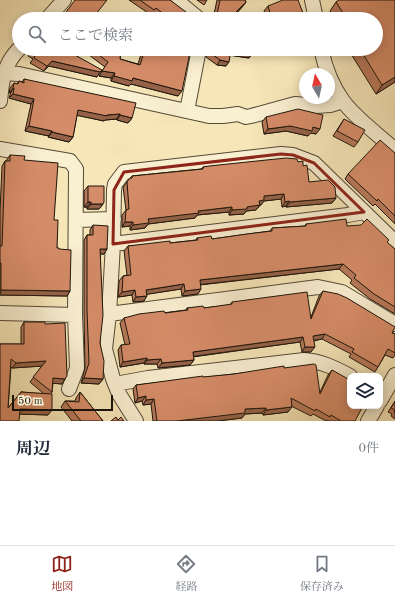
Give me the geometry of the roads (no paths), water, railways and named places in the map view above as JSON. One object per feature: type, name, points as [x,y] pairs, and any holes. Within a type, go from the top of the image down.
[{"type":"street","points":[[53,12],[64,0]]},
{"type":"street","points":[[176,0],[192,12]]},
{"type":"street","points":[[312,0],[315,12]]},
{"type":"street","points":[[0,101],[4,73],[12,56]]},
{"type":"street","points":[[188,110],[198,56]]},
{"type":"street","points":[[323,56],[332,83],[342,101],[395,150]]},
{"type":"street","points":[[4,73],[20,74],[188,110],[209,116],[238,114],[246,117],[295,104],[316,106],[342,101]]},
{"type":"street","points":[[0,149],[70,161],[76,169],[75,315],[77,368],[69,389]]},
{"type":"street","points":[[136,421],[119,394],[105,349],[109,314],[113,244],[114,190],[115,184],[124,172],[280,154],[293,155],[314,163],[395,242]]},
{"type":"street","points":[[113,244],[364,212]]},
{"type":"street","points":[[76,220],[114,219]]},
{"type":"street","points":[[109,314],[318,287],[342,292],[395,324]]},
{"type":"street","points":[[0,313],[75,315]]},
{"type":"street","points":[[115,384],[148,378],[304,360],[313,360],[347,375]]},
{"type":"street","points":[[383,393],[395,375]]},
{"type":"street","points":[[368,421],[374,409]]}]
